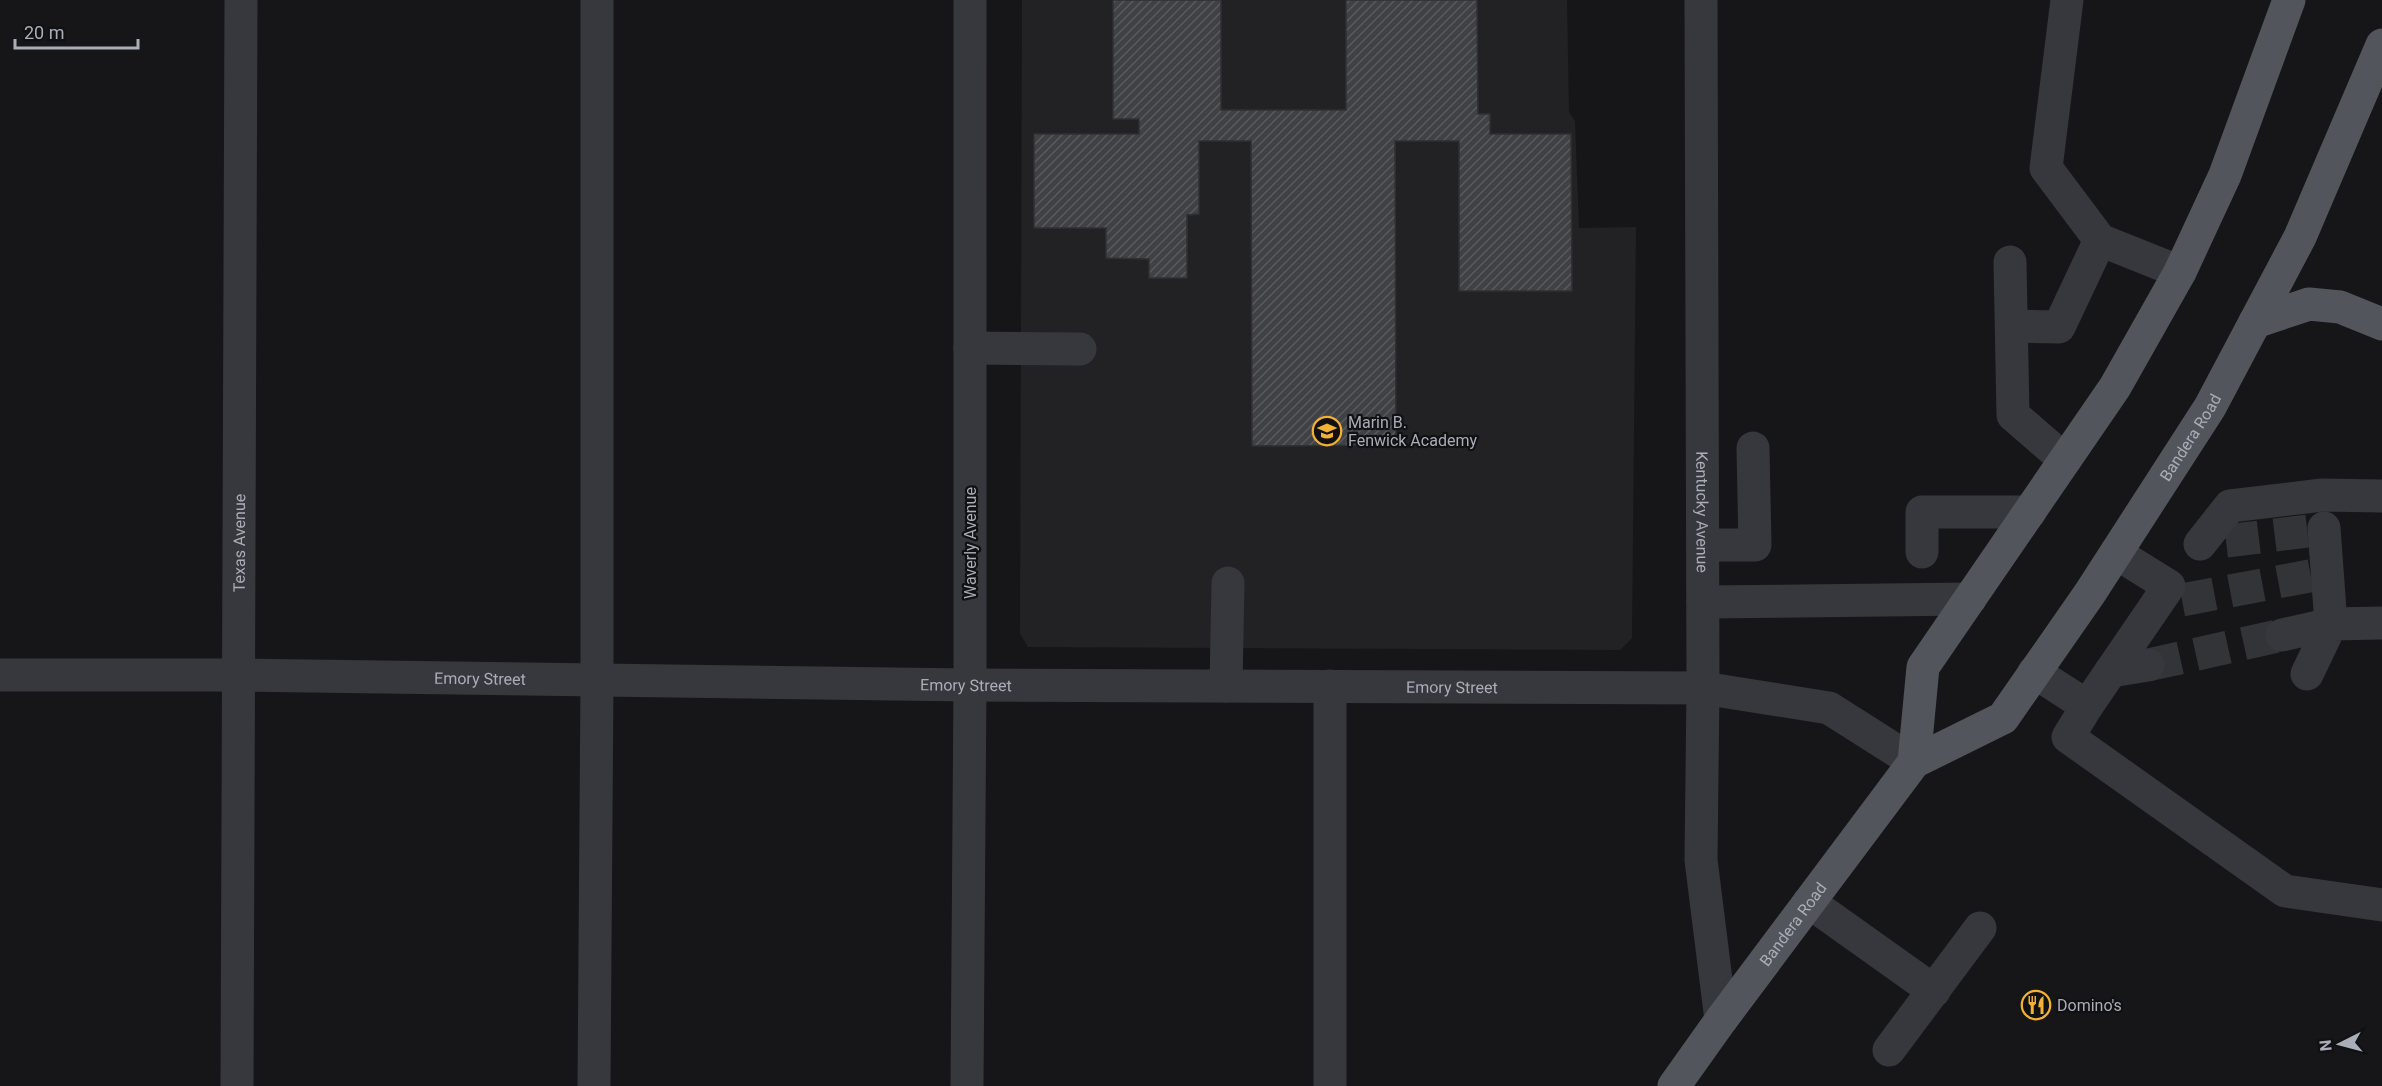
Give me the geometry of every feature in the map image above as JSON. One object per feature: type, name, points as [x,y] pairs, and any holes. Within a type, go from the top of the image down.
[{"type":"main road","points":[[1914,762],[1923,667],[2115,387],[2180,272],[2225,175],[2289,0]]},
{"type":"main road","name":"Bandera Road","points":[[1674,1086],[1720,1020],[1914,762],[2003,718],[2116,553],[2210,407],[2300,237],[2382,45]]},
{"type":"main road","points":[[2255,322],[2309,304],[2340,307],[2382,324]]},
{"type":"street","name":"Texas Avenue","points":[[237,1086],[241,0]]},
{"type":"street","points":[[594,1086],[597,680],[597,0]]},
{"type":"street","name":"Waverly Avenue","points":[[967,1086],[970,685],[970,0]]},
{"type":"street","name":"Kentucky Avenue","points":[[1701,0],[1703,545],[1701,860],[1720,1020]]},
{"type":"street","points":[[2067,0],[2046,168],[2100,240],[2180,272]]},
{"type":"street","points":[[2012,326],[2059,327],[2100,240]]},
{"type":"street","points":[[2010,262],[2013,415],[2065,460]]},
{"type":"street","points":[[970,348],[1080,349]]},
{"type":"street","points":[[1703,545],[1755,545],[1753,448]]},
{"type":"street","points":[[2307,674],[2331,624],[2316,530],[2322,495]]},
{"type":"street","points":[[2382,496],[2322,495],[2230,506],[2213,542],[2112,671],[2068,737],[2285,891],[2382,905]]},
{"type":"street","points":[[1922,552],[1922,512],[2030,512]]},
{"type":"street","points":[[2116,553],[2169,597]]},
{"type":"street","points":[[1226,686],[1228,583]]},
{"type":"street","points":[[1703,602],[1970,599]]},
{"type":"street","points":[[2282,635],[2331,624],[2382,623]]},
{"type":"street","points":[[2112,671],[2148,665]]},
{"type":"street","points":[[2034,672],[2087,706]]},
{"type":"street","name":"Emory Street","points":[[0,675],[240,675],[970,685],[1703,688],[1829,708],[1914,762]]},
{"type":"street","points":[[1330,687],[1330,1086]]},
{"type":"street","points":[[1809,902],[1934,991]]},
{"type":"street","points":[[1889,1050],[1980,928]]},
{"type":"shaded area","name":"Marin B. Fenwick Academy","points":[[1022,0],[1567,0],[1569,112],[1575,121],[1579,228],[1636,227],[1632,638],[1620,650],[1028,647],[1020,634]]},
{"type":"building","points":[[1113,0],[1221,0],[1221,110],[1346,110],[1346,0],[1477,0],[1478,114],[1490,114],[1490,134],[1571,134],[1572,291],[1459,291],[1459,141],[1395,141],[1396,445],[1252,446],[1251,141],[1199,141],[1199,214],[1187,215],[1187,278],[1149,278],[1149,259],[1106,258],[1106,228],[1034,228],[1034,134],[1139,134],[1139,119],[1113,119]]},
{"type":"tunnel","points":[[2226,541],[2308,531]]},
{"type":"tunnel","points":[[2182,600],[2315,575]]},
{"type":"tunnel","points":[[2148,665],[2282,635]]},
{"type":"place","name":"Marin B. Fenwick Academy","points":[[1327,431]]},
{"type":"place","name":"Domino's","points":[[2036,1005]]}]
